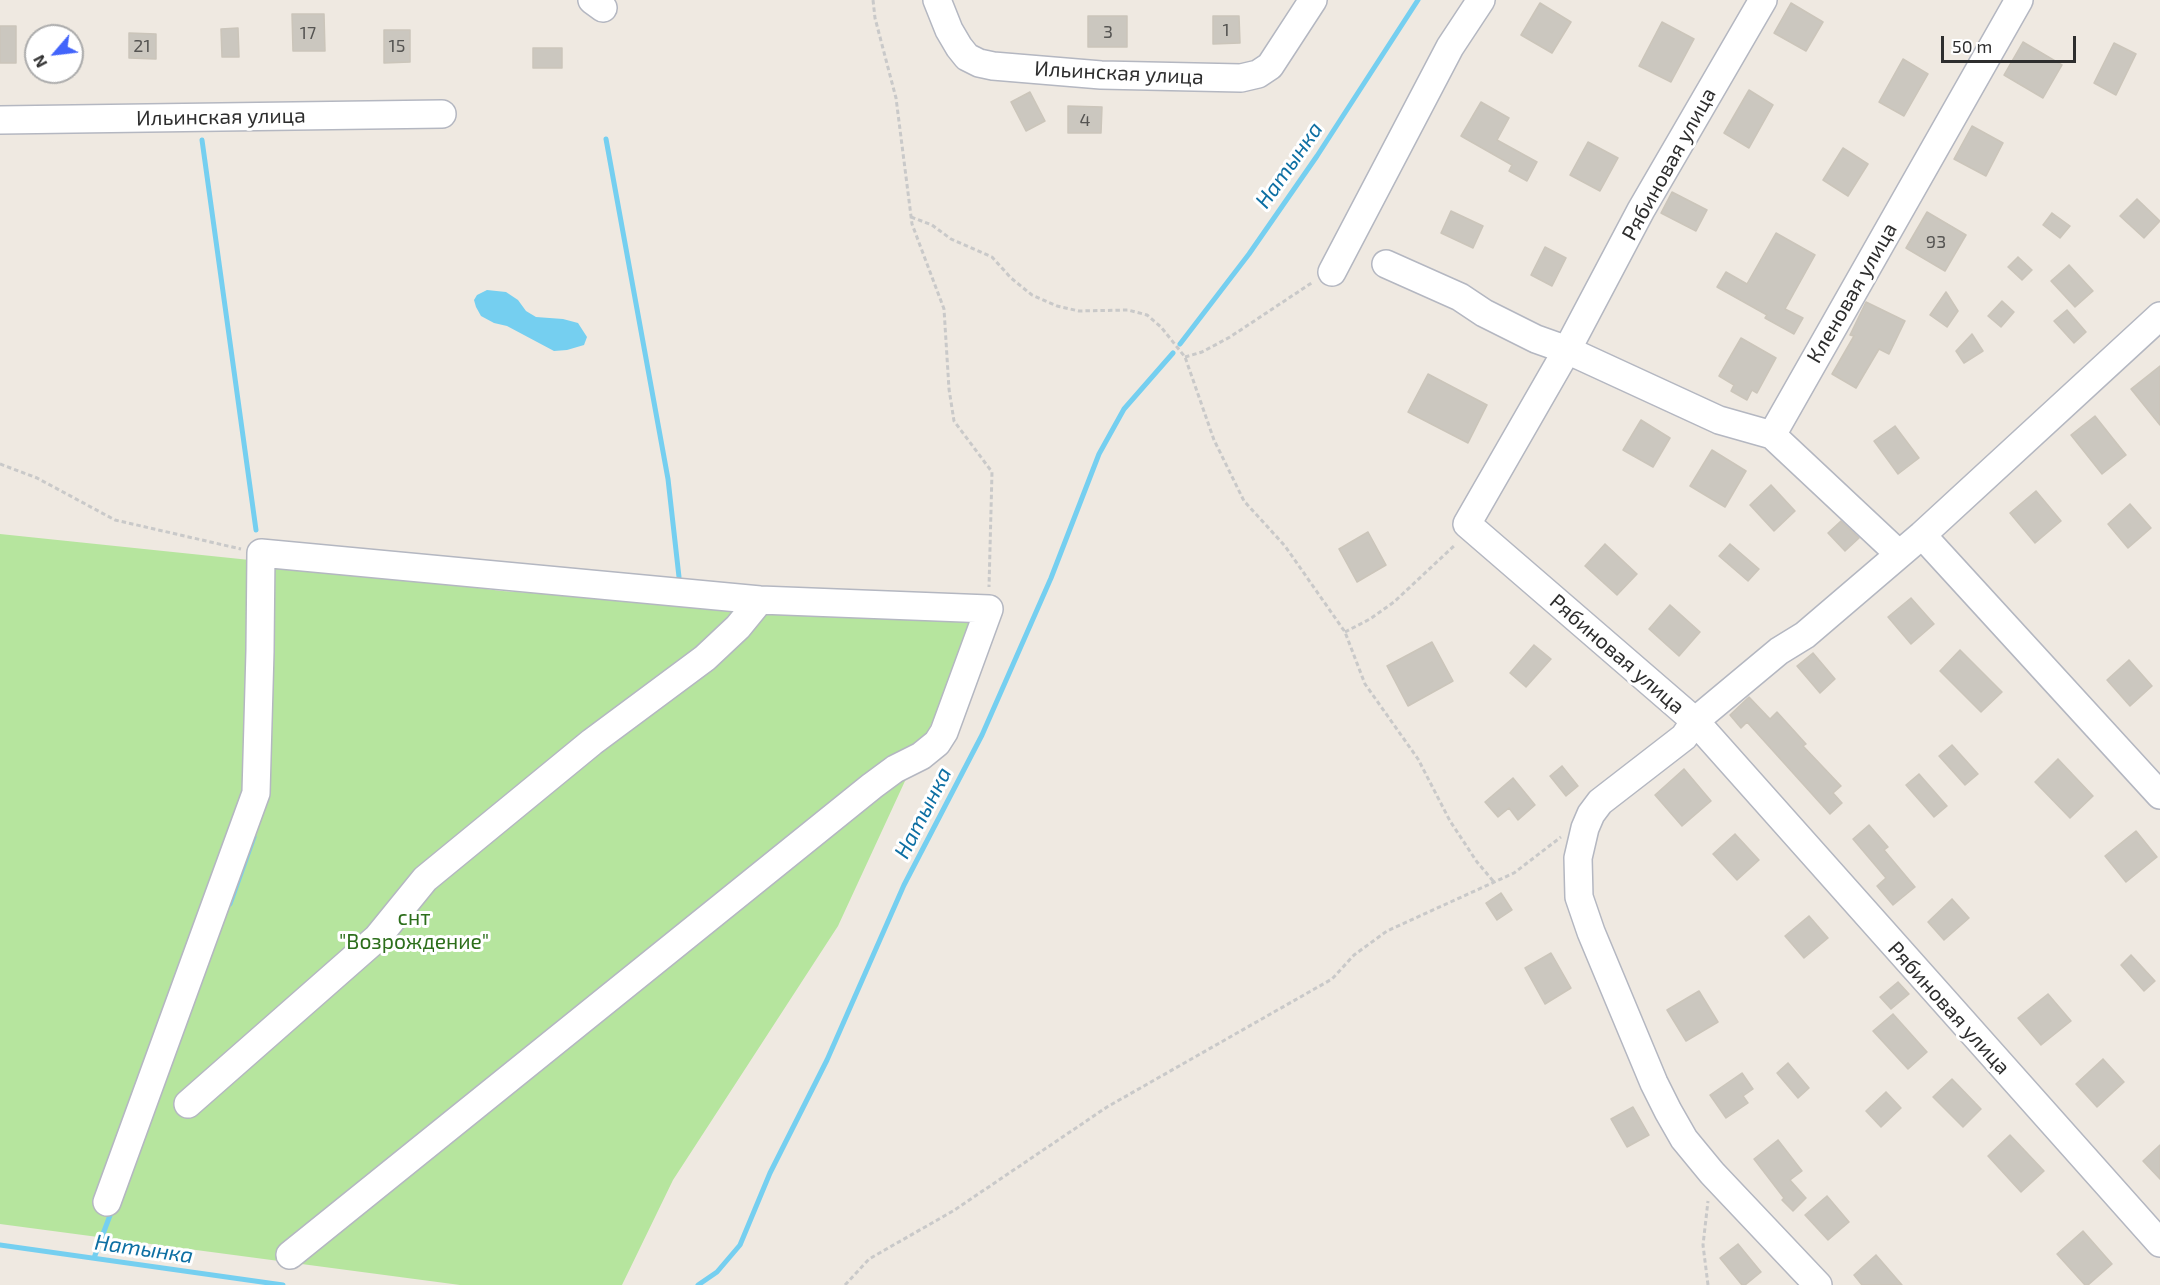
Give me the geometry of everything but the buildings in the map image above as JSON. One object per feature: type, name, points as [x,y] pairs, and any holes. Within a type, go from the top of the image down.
[{"type":"street","name":"Ильинская улица","points":[[937,0],[950,30],[967,57],[979,63],[1112,75],[1241,78],[1258,74],[1270,66],[1313,0]]},
{"type":"street","points":[[1332,272],[1450,47],[1481,0]]},
{"type":"street","name":"Рябиновая улица","points":[[1763,0],[1641,210],[1566,350],[1467,524],[1695,721],[2160,1243]]},
{"type":"street","name":"Кленовая улица","points":[[1772,435],[2019,0]]},
{"type":"street","name":"Ильинская улица","points":[[0,120],[442,114]]},
{"type":"street","points":[[1386,264],[1460,297],[1484,313],[1536,339],[1566,350],[1719,420],[1772,435],[1899,554]]},
{"type":"street","points":[[1818,1285],[1712,1173],[1684,1139],[1654,1083],[1591,932],[1579,897],[1578,858],[1585,828],[1600,802],[1684,737],[1695,721],[1779,651],[1805,635],[1922,535],[2160,316]]},
{"type":"street","points":[[1922,535],[2160,795]]},
{"type":"street","points":[[107,1202],[255,793],[261,554],[760,600],[988,609],[944,732],[937,742],[921,756],[872,786],[290,1255]]},
{"type":"street","points":[[188,1104],[377,938],[425,879],[591,742],[705,658],[738,627],[760,600]]},
{"type":"path","points":[[873,0],[875,18],[896,98],[912,224],[944,309],[949,389],[954,420],[992,472],[988,609]]},
{"type":"path","points":[[911,217],[932,225],[951,239],[992,257],[1011,278],[1032,295],[1057,306],[1079,311],[1128,310],[1147,315],[1161,327],[1185,357],[1214,440],[1244,501],[1285,546],[1327,610],[1345,632],[1365,684],[1418,759],[1450,821],[1477,862],[1494,882]]},
{"type":"path","points":[[1185,357],[1202,352],[1230,337],[1300,289],[1332,272]]},
{"type":"path","points":[[0,464],[36,478],[116,520],[261,554]]},
{"type":"path","points":[[1345,632],[1370,619],[1394,602],[1454,548],[1467,524]]},
{"type":"path","points":[[845,1285],[869,1259],[954,1211],[1107,1107],[1332,979],[1354,955],[1386,931],[1514,873],[1565,833],[1585,828]]},
{"type":"path","points":[[1708,1285],[1703,1245],[1712,1173]]},
{"type":"green space","name":"снт \"Возрождение\"","points":[[0,534],[269,562],[502,591],[978,623],[838,926],[673,1180],[622,1285],[460,1285],[0,1224]]},
{"type":"water","points":[[487,290],[506,292],[536,317],[563,319],[578,323],[587,337],[584,345],[554,351],[507,326],[494,323],[481,316],[474,300],[477,295]]},
{"type":"waterway","name":"Натынка","points":[[1180,344],[1249,254],[1317,156],[1418,0]]},
{"type":"waterway","points":[[606,139],[668,479],[679,577]]},
{"type":"waterway","points":[[202,140],[256,530]]},
{"type":"waterway","name":"Натынка","points":[[698,1285],[717,1272],[740,1245],[770,1173],[827,1060],[904,885],[982,735],[1051,578],[1099,454],[1124,409],[1173,353]]},
{"type":"waterway","points":[[230,904],[254,837]]},
{"type":"waterway","points":[[94,1258],[112,1210]]},
{"type":"waterway","name":"Натынка","points":[[0,1245],[283,1285]]}]
